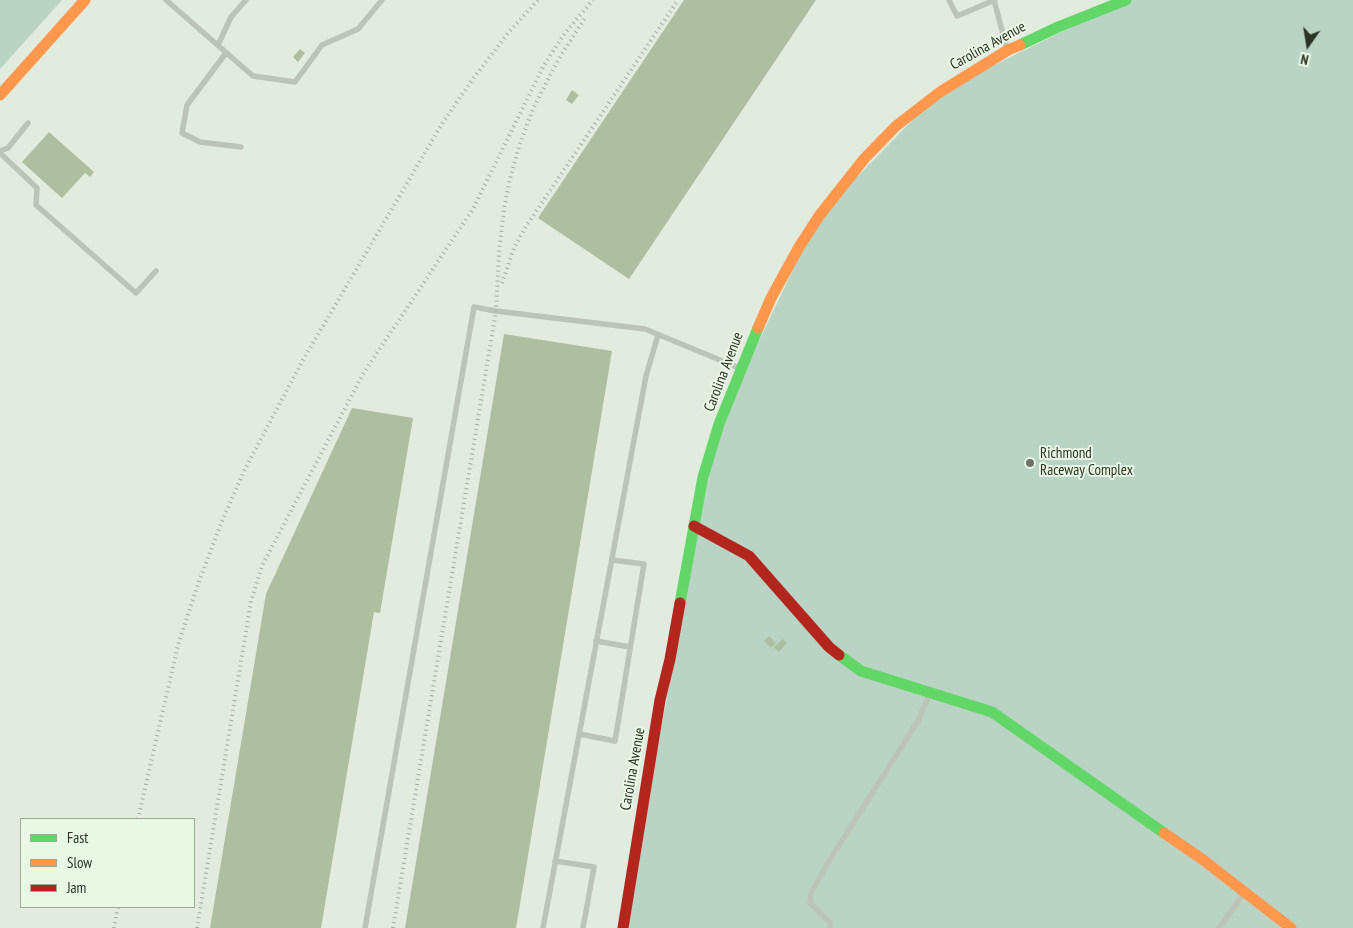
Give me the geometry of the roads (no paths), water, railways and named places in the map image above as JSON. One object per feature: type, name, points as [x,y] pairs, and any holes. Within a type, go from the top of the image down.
[{"type":"street","points":[[0,94],[85,0]]},
{"type":"street","name":"Carolina Avenue","points":[[623,928],[660,700],[670,658],[703,477],[719,424],[740,369],[771,298],[799,247],[829,202],[864,159],[896,126],[940,92],[1008,50],[1051,30],[1126,0]]},
{"type":"street","points":[[694,526],[749,556],[829,647],[861,670],[992,712],[1202,859],[1291,928]]},
{"type":"lane","points":[[166,0],[253,76],[295,82],[322,45],[358,29],[382,0]]},
{"type":"lane","points":[[218,45],[231,17],[246,0]]},
{"type":"lane","points":[[948,0],[957,16],[994,0],[1008,50]]},
{"type":"lane","points":[[226,53],[186,105],[182,134],[200,142],[241,147]]},
{"type":"lane","points":[[28,123],[8,148],[0,152],[37,188],[36,205],[136,293],[156,271]]},
{"type":"lane","points":[[365,928],[474,307],[645,329],[740,369]]},
{"type":"lane","points":[[543,928],[646,376],[658,335]]},
{"type":"lane","points":[[579,734],[615,741],[644,564],[612,560]]},
{"type":"lane","points":[[596,641],[630,647]]},
{"type":"lane","points":[[830,928],[830,922],[810,903],[811,893],[829,861],[918,720],[930,693]]},
{"type":"lane","points":[[555,861],[594,867],[583,928]]},
{"type":"lane","points":[[1219,928],[1245,891]]},
{"type":"railway","points":[[138,818],[178,645],[220,526],[244,471],[303,360],[443,122],[509,32],[538,0]]},
{"type":"railway","points":[[197,928],[251,601],[262,566],[363,374],[473,209],[544,65],[565,33],[593,0]]},
{"type":"railway","points":[[502,283],[514,248],[525,228],[678,0]]},
{"type":"railway","points":[[393,928],[496,311],[499,252],[510,179],[520,143],[533,109],[558,60],[585,18]]},
{"type":"railway","points":[[114,928],[118,908]]},
{"type":"place","name":"Richmond Raceway Complex","points":[[1030,463]]}]
